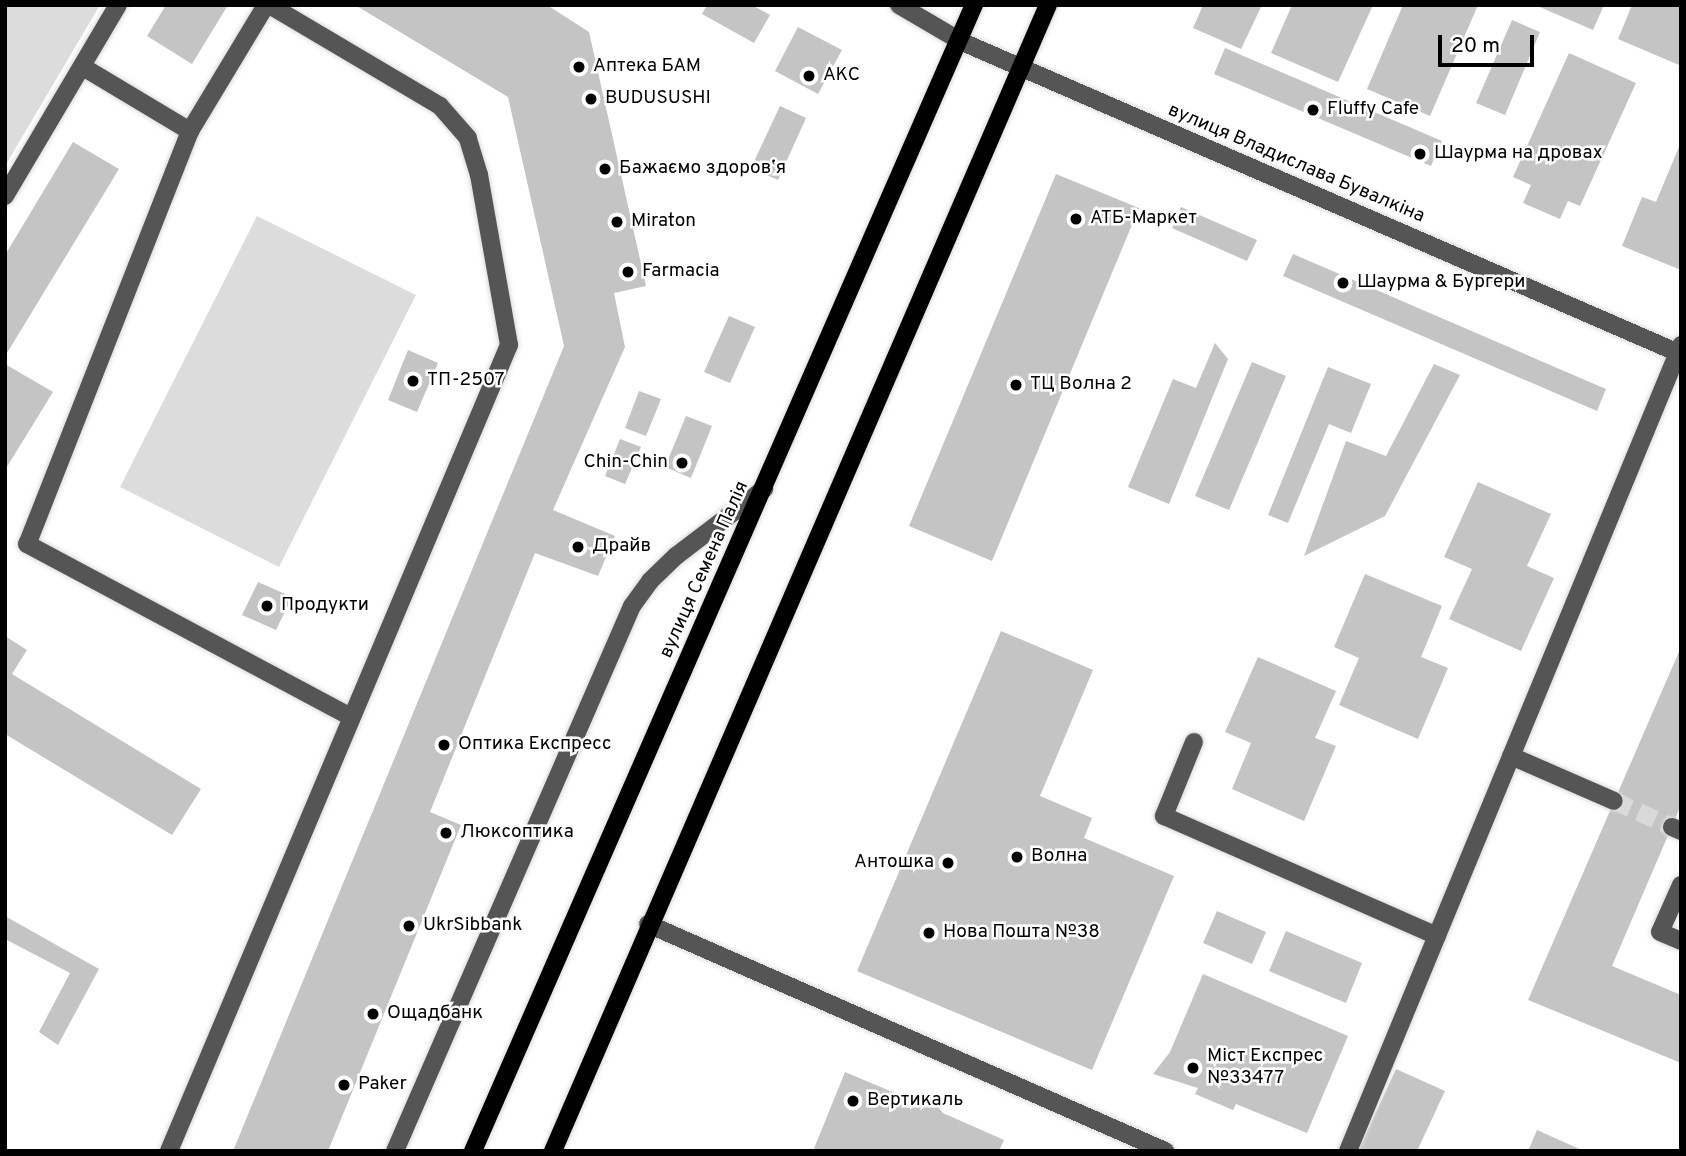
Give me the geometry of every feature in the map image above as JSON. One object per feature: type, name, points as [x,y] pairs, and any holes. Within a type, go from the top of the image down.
[{"type":"main road","name":"вулиця Семена Палія","points":[[473,1151],[974,5]]},
{"type":"main road","points":[[553,1151],[648,924],[925,283],[1023,68],[1048,5]]},
{"type":"street","points":[[5,196],[118,5]]},
{"type":"street","points":[[169,1151],[509,345],[479,175],[468,138],[440,106],[267,5],[190,131],[27,544],[351,717]]},
{"type":"street","name":"вулиця Владислава Бувалкіна","points":[[898,5],[960,41],[1680,350]]},
{"type":"street","points":[[83,67],[190,131]]},
{"type":"street","points":[[1348,1151],[1680,350]]},
{"type":"street","points":[[395,1151],[632,606],[650,581],[676,556],[764,489]]},
{"type":"street","points":[[1194,742],[1164,816],[1437,936]]},
{"type":"street","points":[[1511,756],[1614,801]]},
{"type":"street","points":[[1681,885],[1660,932],[1681,941]]},
{"type":"street","points":[[648,924],[1165,1151]]},
{"type":"shaded area","points":[[5,5],[100,5],[5,166]]},
{"type":"shaded area","points":[[257,216],[416,295],[279,567],[120,487]]},
{"type":"building","points":[[166,5],[228,5],[192,64],[147,36]]},
{"type":"building","points":[[355,5],[547,5],[589,32],[646,286],[614,293],[625,347],[553,510],[615,536],[598,576],[535,553],[430,812],[461,825],[328,1151],[233,1151],[564,346],[508,97]]},
{"type":"building","points":[[707,5],[752,5],[770,15],[754,43],[702,14]]},
{"type":"building","points":[[1203,5],[1262,5],[1241,49],[1193,28]]},
{"type":"building","points":[[1292,5],[1373,5],[1338,82],[1271,53]]},
{"type":"building","points":[[1403,5],[1478,5],[1430,116],[1367,89]]},
{"type":"building","points":[[1535,5],[1604,5],[1593,30]]},
{"type":"building","points":[[1632,5],[1681,5],[1679,65],[1618,39]]},
{"type":"building","points":[[1512,20],[1540,32],[1505,115],[1476,103]]},
{"type":"building","points":[[798,27],[842,50],[818,94],[775,71]]},
{"type":"building","points":[[1225,48],[1442,141],[1431,166],[1214,74]]},
{"type":"building","points":[[1569,53],[1636,83],[1580,206],[1568,201],[1560,219],[1523,203],[1531,185],[1513,177]]},
{"type":"building","points":[[780,106],[806,118],[778,180],[751,168]]},
{"type":"building","points":[[73,142],[119,169],[7,353],[5,255]]},
{"type":"building","points":[[1681,142],[1681,270],[1622,246],[1642,197],[1656,202]]},
{"type":"building","name":"ТЦ Волна 2","points":[[1056,174],[1139,208],[992,561],[909,526]]},
{"type":"building","points":[[1181,207],[1257,240],[1247,261],[1172,228]]},
{"type":"building","points":[[1293,254],[1606,389],[1597,411],[1283,276]]},
{"type":"building","points":[[729,316],[755,327],[730,383],[704,372]]},
{"type":"building","points":[[1215,343],[1228,359],[1169,504],[1128,487],[1173,379],[1196,388]]},
{"type":"building","name":"ТП-2507","points":[[408,350],[438,363],[417,412],[388,400]]},
{"type":"building","points":[[1252,362],[1286,376],[1229,510],[1195,496]]},
{"type":"building","points":[[5,364],[53,392],[5,470]]},
{"type":"building","points":[[1434,364],[1460,375],[1385,516],[1304,556],[1346,441],[1386,456]]},
{"type":"building","points":[[1328,367],[1371,384],[1351,433],[1329,424],[1288,523],[1268,515]]},
{"type":"building","points":[[639,391],[661,399],[646,436],[625,428]]},
{"type":"building","points":[[686,416],[712,426],[691,478],[665,467]]},
{"type":"building","points":[[620,439],[641,447],[625,484],[605,476]]},
{"type":"building","points":[[1478,482],[1551,514],[1527,566],[1554,578],[1521,651],[1449,619],[1472,569],[1444,557]]},
{"type":"building","points":[[1365,574],[1442,606],[1421,657],[1448,668],[1418,739],[1339,705],[1359,658],[1334,647]]},
{"type":"building","name":"Продукти","points":[[258,582],[292,597],[276,630],[242,615]]},
{"type":"building","name":"Волна","points":[[1001,631],[1093,670],[1040,796],[1092,818],[1084,838],[1174,876],[1092,1070],[857,971]]},
{"type":"building","points":[[5,636],[27,650],[12,674],[201,789],[172,835],[5,734]]},
{"type":"building","points":[[1681,647],[1681,805],[1612,966],[1681,995],[1681,1063],[1528,1000]]},
{"type":"building","points":[[1258,657],[1336,691],[1315,738],[1336,746],[1304,821],[1232,789],[1251,743],[1225,732]]},
{"type":"building","points":[[1217,911],[1266,932],[1252,964],[1203,943]]},
{"type":"building","points":[[5,916],[99,969],[58,1045],[39,1032],[70,973],[5,939]]},
{"type":"building","points":[[1286,931],[1362,963],[1346,1003],[1269,971]]},
{"type":"building","points":[[1203,974],[1348,1036],[1307,1133],[1236,1104],[1233,1110],[1195,1094],[1198,1088],[1153,1074],[1170,1052]]},
{"type":"building","points":[[1396,1069],[1445,1091],[1417,1151],[1358,1151]]},
{"type":"building","points":[[845,1072],[902,1096],[928,1094],[943,1113],[1004,1140],[999,1151],[813,1151]]},
{"type":"building","points":[[1537,1130],[1584,1151],[1528,1151]]},
{"type":"tunnel","points":[[1614,801],[1672,827]]},
{"type":"place","name":"Аптека БАМ","points":[[579,67]]},
{"type":"place","name":"АКС","points":[[809,76]]},
{"type":"place","name":"BUDUSUSHI","points":[[591,99]]},
{"type":"place","name":"Fluffy Cafe","points":[[1313,110]]},
{"type":"place","name":"Шаурма на дровах","points":[[1420,154]]},
{"type":"place","name":"Бажаємо здоровʼя","points":[[605,169]]},
{"type":"place","name":"АТБ-Маркет","points":[[1076,219]]},
{"type":"place","name":"Miraton","points":[[617,222]]},
{"type":"place","name":"Farmacia","points":[[628,272]]},
{"type":"place","name":"Шаурма & Бургери","points":[[1343,283]]},
{"type":"place","name":"ТП-2507","points":[[413,381]]},
{"type":"place","name":"ТЦ Волна 2","points":[[1016,385]]},
{"type":"place","name":"Chin-Chin","points":[[682,463]]},
{"type":"place","name":"Драйв","points":[[578,547]]},
{"type":"place","name":"Продукти","points":[[267,606]]},
{"type":"place","name":"Оптика Експресс","points":[[444,745]]},
{"type":"place","name":"Люксоптика","points":[[446,833]]},
{"type":"place","name":"Волна","points":[[1017,857]]},
{"type":"place","name":"Антошка","points":[[948,863]]},
{"type":"place","name":"UkrSibbank","points":[[409,926]]},
{"type":"place","name":"Нова Пошта №38","points":[[929,933]]},
{"type":"place","name":"Ощадбанк","points":[[373,1014]]},
{"type":"place","name":"Міст Експрес №33477","points":[[1193,1068]]},
{"type":"place","name":"Paker","points":[[344,1085]]},
{"type":"place","name":"Вертикаль","points":[[853,1101]]}]
